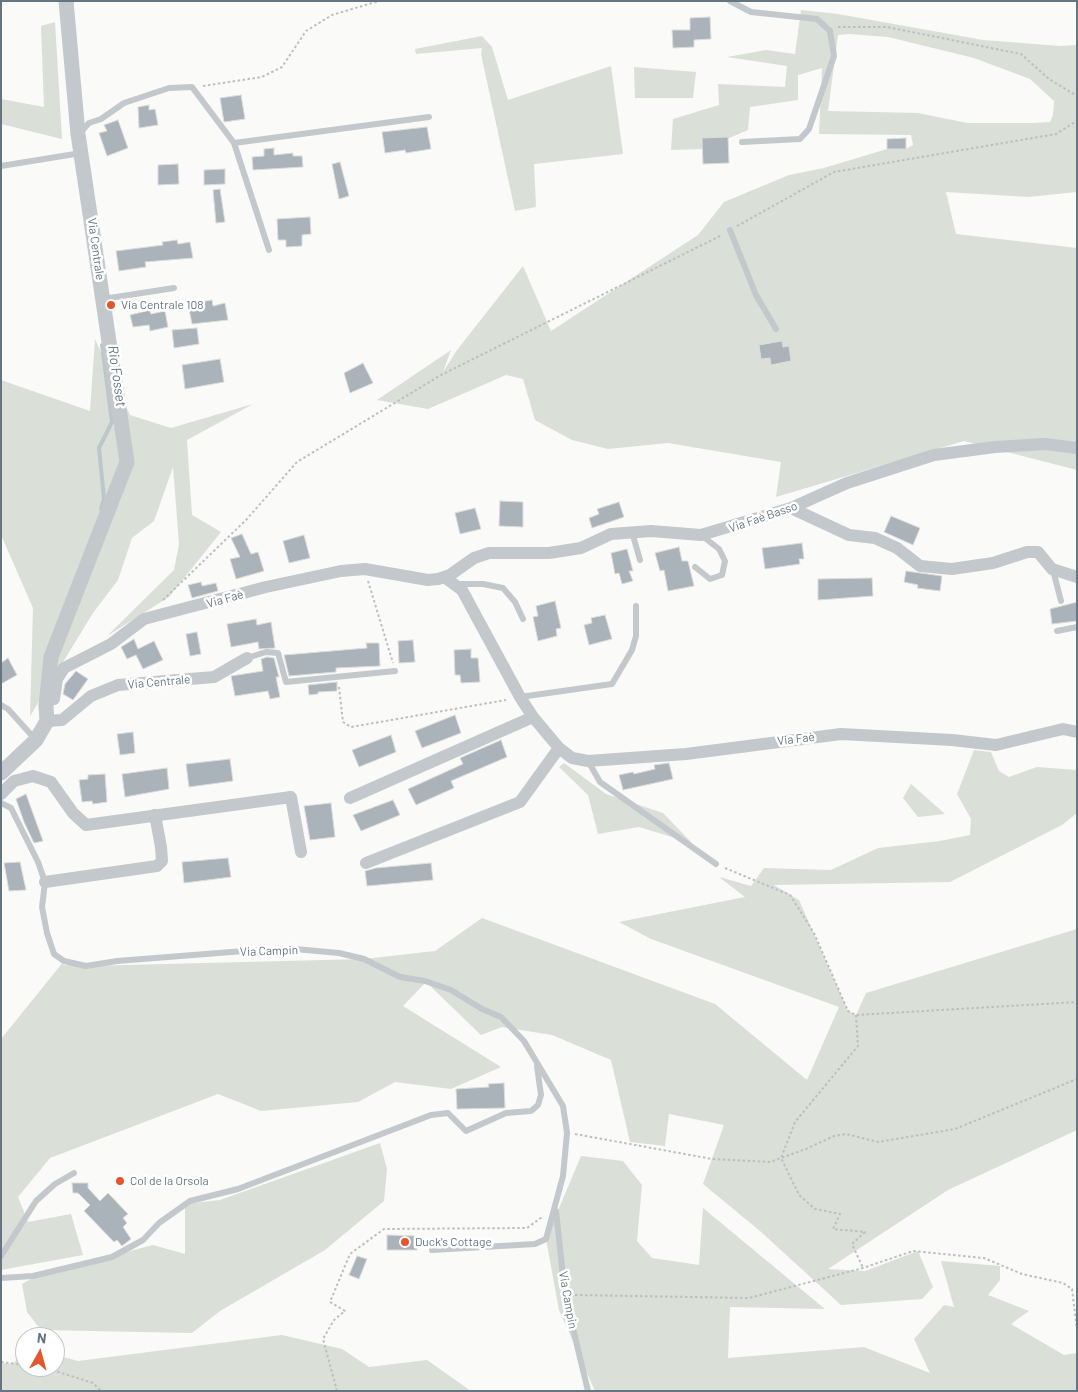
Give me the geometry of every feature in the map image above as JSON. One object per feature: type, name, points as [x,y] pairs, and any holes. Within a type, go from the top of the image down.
[{"type":"street","name":"Via Centrale","points":[[66,1],[78,134],[127,462],[51,657],[46,706],[47,722],[62,720],[91,696],[118,685],[214,677],[247,658]]},
{"type":"street","name":"Via Faè Basso","points":[[448,578],[474,558],[488,553],[549,553],[581,548],[611,534],[632,532],[650,531],[701,536],[791,508],[847,483],[934,455],[995,447],[1045,444],[1077,448]]},
{"type":"street","points":[[791,508],[849,535],[875,538],[897,548],[920,566],[952,569],[993,563],[1027,552],[1038,552],[1052,569],[1077,577]]},
{"type":"street","name":"Via Faè","points":[[46,706],[53,704],[54,687],[64,668],[111,644],[144,619],[266,587],[341,571],[366,569],[428,580],[448,578],[462,590],[520,697],[533,717],[559,748],[572,758],[588,761],[686,754],[841,734],[952,740],[996,745],[1063,729],[1077,732]]},
{"type":"street","points":[[350,798],[533,717]]},
{"type":"street","points":[[1,773],[36,740],[47,722]]},
{"type":"street","points":[[366,863],[520,802],[559,748]]},
{"type":"street","points":[[1,794],[14,781],[33,776],[51,782],[73,813],[86,824],[291,796],[301,852]]},
{"type":"street","points":[[45,882],[157,866],[162,861],[155,815]]},
{"type":"lane","points":[[730,1],[751,12],[817,20],[830,31],[834,56],[809,129],[800,139],[742,142]]},
{"type":"lane","points":[[78,134],[89,123],[101,119],[124,103],[169,88],[192,87],[234,143],[269,250]]},
{"type":"lane","points":[[234,143],[429,117]]},
{"type":"lane","points":[[1,166],[82,153]]},
{"type":"lane","points":[[730,230],[756,295],[776,329]]},
{"type":"lane","points":[[103,299],[174,288]]},
{"type":"lane","points":[[632,532],[640,560]]},
{"type":"lane","points":[[695,567],[710,579],[722,575],[725,561],[718,549],[701,536]]},
{"type":"lane","points":[[1052,569],[1062,601]]},
{"type":"lane","points":[[448,578],[503,588],[515,602],[524,620]]},
{"type":"lane","points":[[520,697],[590,689],[612,684],[632,650],[636,636],[636,606]]},
{"type":"lane","points":[[1057,631],[1077,626]]},
{"type":"lane","points":[[247,658],[266,652],[278,653],[286,682],[395,671]]},
{"type":"lane","points":[[1,705],[8,708],[36,740]]},
{"type":"lane","points":[[588,761],[600,782],[716,864]]},
{"type":"lane","points":[[1,803],[11,808],[45,882]]},
{"type":"lane","name":"Via Campin","points":[[45,882],[42,907],[47,933],[54,954],[64,961],[86,966],[117,961],[244,951],[295,949],[339,953],[364,959],[400,977],[426,982],[451,990],[482,1009],[501,1017],[524,1041],[563,1106],[568,1133],[567,1154],[556,1207],[546,1239],[535,1244],[432,1250]]},
{"type":"lane","points":[[1,1278],[33,1276],[112,1257],[143,1240],[159,1222],[190,1201],[238,1189],[431,1115],[448,1113],[466,1131],[506,1113],[531,1111],[538,1105],[541,1095],[537,1064]]},
{"type":"lane","points":[[1,1256],[36,1201],[55,1184],[74,1173]]},
{"type":"lane","name":"Via Campin","points":[[556,1207],[565,1295],[588,1391]]},
{"type":"path","points":[[192,87],[262,77],[282,67],[306,31],[332,15],[379,1]]},
{"type":"path","points":[[826,28],[887,27],[1021,54],[1049,79],[1077,96]]},
{"type":"path","points":[[144,619],[246,520],[297,462],[441,375],[730,230],[834,172],[1056,134],[1077,121]]},
{"type":"path","points":[[366,569],[370,592],[395,671]]},
{"type":"path","points":[[338,677],[343,722],[351,727],[520,697]]},
{"type":"path","points":[[716,864],[790,895],[814,933],[848,1011],[856,1015],[1077,1002]]},
{"type":"path","points":[[856,1015],[858,1046],[795,1122],[781,1158],[799,1195],[815,1209],[840,1214],[833,1229],[865,1232],[852,1244],[863,1268]]},
{"type":"path","points":[[568,1133],[712,1159],[770,1162],[834,1136],[846,1134],[878,1142],[955,1129],[1077,1079]]},
{"type":"path","points":[[337,1391],[323,1339],[334,1320],[345,1311],[330,1302],[350,1254],[384,1230],[527,1228],[556,1207]]},
{"type":"path","points":[[565,1295],[749,1298],[863,1268],[913,1251],[984,1258],[1022,1274],[1063,1283],[1072,1289],[1077,1330]]},
{"type":"path","points":[[1,1362],[15,1364]]},
{"type":"path","points":[[65,1374],[93,1383],[101,1391]]},
{"type":"shaded area","points":[[801,10],[838,14],[983,40],[1060,46],[1077,45],[1077,192],[1028,197],[946,192],[956,234],[1077,248],[1077,470],[964,441],[776,497],[781,462],[668,443],[608,449],[572,440],[535,420],[523,379],[506,375],[428,409],[377,400],[451,350],[443,372],[457,350],[523,266],[551,331],[698,235],[724,202],[789,175],[824,168],[887,149],[906,149],[913,145],[911,135],[819,134],[822,68],[798,75],[798,100],[750,107],[748,130],[703,149],[671,150],[673,119],[719,105],[718,84],[785,87],[787,66],[727,57],[766,50],[795,54]],"holes":[[[838,35],[888,37],[974,58],[1030,79],[1054,101],[1053,115],[1050,122],[967,123],[918,113],[828,111]]]},
{"type":"shaded area","points":[[55,22],[62,139],[1,124],[1,99],[44,107],[41,26]]},
{"type":"shaded area","points":[[482,36],[492,47],[508,100],[611,66],[623,154],[534,164],[536,207],[515,211],[481,54],[482,48],[416,54],[415,49]]},
{"type":"shaded area","points":[[634,67],[696,72],[693,98],[635,98]]},
{"type":"shaded area","points":[[95,339],[130,415],[171,428],[253,404],[187,440],[192,515],[221,532],[169,597],[107,636],[174,570],[179,544],[173,467],[154,521],[132,538],[118,580],[93,613],[30,716],[33,608],[1,535],[1,380],[90,411]]},
{"type":"shaded area","points":[[974,750],[991,752],[999,771],[1009,777],[1037,767],[1077,770],[1077,813],[1062,825],[950,882],[774,885],[799,900],[848,1011],[856,1015],[866,993],[1077,929],[1077,1130],[948,1190],[828,1269],[865,1271],[918,1251],[933,1287],[922,1299],[841,1305],[760,1231],[703,1184],[724,1125],[669,1114],[665,1146],[630,1142],[611,1060],[552,1035],[502,1027],[481,1035],[426,982],[403,1006],[501,1067],[451,1089],[395,1082],[358,1102],[261,1111],[218,1094],[50,1158],[18,1197],[28,1222],[71,1214],[83,1255],[1,1270],[1,1039],[64,961],[63,965],[87,966],[364,959],[435,951],[482,918],[715,1004],[807,1080],[839,1007],[651,939],[619,922],[745,897],[719,877],[751,886],[764,868],[831,870],[878,848],[940,841],[970,835],[971,819],[957,794]]},
{"type":"shaded area","points":[[564,763],[606,794],[663,813],[692,843],[639,827],[598,834],[588,795],[559,767]]},
{"type":"shaded area","points":[[911,784],[945,814],[918,817],[903,798]]},
{"type":"shaded area","points":[[380,1143],[387,1169],[384,1201],[325,1250],[220,1311],[192,1333],[65,1330],[65,1327],[39,1327],[27,1312],[22,1284],[38,1275],[153,1245],[185,1254],[185,1204],[220,1200]]},
{"type":"shaded area","points":[[581,1156],[623,1161],[642,1185],[637,1241],[652,1258],[699,1265],[703,1208],[825,1309],[730,1307],[728,1358],[864,1347],[930,1373],[914,1339],[944,1305],[954,1307],[941,1261],[1000,1266],[1000,1280],[988,1295],[1029,1311],[1011,1324],[1064,1355],[1077,1353],[1077,1391],[595,1391],[559,1310],[546,1239]]},
{"type":"shaded area","points":[[282,1335],[342,1349],[369,1367],[427,1360],[471,1391],[1,1391],[1,1363],[13,1364],[15,1362],[15,1377],[65,1377],[65,1358],[78,1361]]},
{"type":"building","points":[[710,17],[711,39],[694,40],[694,47],[673,48],[672,30],[690,30],[690,18]]},
{"type":"building","points":[[241,95],[245,119],[224,122],[220,98]]},
{"type":"building","points":[[149,105],[149,110],[155,109],[158,125],[139,128],[138,107]]},
{"type":"building","points":[[118,120],[128,148],[107,156],[99,133],[107,131],[104,125]]},
{"type":"building","points":[[427,127],[431,149],[406,153],[405,150],[385,153],[382,132]]},
{"type":"building","points":[[728,137],[729,163],[703,164],[702,138]]},
{"type":"building","points":[[906,138],[906,149],[887,149],[887,139]]},
{"type":"building","points":[[274,148],[274,155],[293,153],[293,156],[302,156],[303,167],[253,170],[252,157],[264,156],[264,149]]},
{"type":"building","points":[[340,162],[349,196],[339,199],[332,164]]},
{"type":"building","points":[[178,164],[179,184],[158,185],[158,165]]},
{"type":"building","points":[[225,169],[225,184],[204,185],[204,170]]},
{"type":"building","points":[[220,189],[225,222],[216,223],[213,190]]},
{"type":"building","points":[[310,217],[311,234],[302,235],[302,246],[286,247],[286,240],[278,240],[277,219]]},
{"type":"building","points":[[177,240],[178,244],[190,242],[193,258],[145,262],[146,267],[119,271],[116,251],[163,245],[162,242]]},
{"type":"building","points":[[212,300],[213,306],[225,303],[228,320],[192,324],[188,304]]},
{"type":"building","points":[[150,310],[151,314],[165,311],[168,327],[150,331],[149,325],[133,327],[130,315]]},
{"type":"building","points":[[197,328],[199,344],[174,348],[172,330]]},
{"type":"building","points":[[782,341],[783,347],[789,346],[791,361],[771,365],[770,358],[761,359],[759,345]]},
{"type":"building","points":[[220,359],[224,382],[185,389],[182,365]]},
{"type":"building","points":[[363,363],[373,383],[350,393],[344,373]]},
{"type":"building","points":[[500,501],[523,502],[523,527],[499,526]]},
{"type":"building","points":[[619,502],[624,517],[592,528],[589,518],[599,514],[597,509]]},
{"type":"building","points":[[475,508],[481,529],[460,534],[455,513]]},
{"type":"building","points":[[891,516],[920,528],[913,545],[884,532]]},
{"type":"building","points":[[242,534],[251,554],[258,552],[264,571],[236,579],[230,559],[240,557],[231,538]]},
{"type":"building","points":[[304,535],[310,558],[289,563],[283,541]]},
{"type":"building","points":[[802,543],[804,559],[799,559],[800,564],[765,569],[762,548]]},
{"type":"building","points":[[679,547],[682,561],[688,561],[694,586],[668,591],[664,570],[660,571],[655,553]]},
{"type":"building","points":[[627,549],[633,571],[629,571],[633,581],[622,584],[619,573],[615,574],[611,553]]},
{"type":"building","points":[[906,571],[942,576],[940,591],[917,588],[918,585],[904,582]]},
{"type":"building","points":[[872,578],[873,596],[818,600],[818,579]]},
{"type":"building","points":[[201,582],[202,586],[216,583],[218,591],[192,598],[188,585]]},
{"type":"building","points":[[555,601],[561,628],[556,629],[557,636],[538,641],[533,617],[538,616],[536,606]]},
{"type":"building","points":[[1077,602],[1077,621],[1052,624],[1050,609]]},
{"type":"building","points":[[605,615],[612,639],[589,645],[584,625],[592,623],[591,618]]},
{"type":"building","points":[[256,619],[257,625],[271,622],[275,648],[259,649],[258,642],[231,647],[227,624]]},
{"type":"building","points":[[197,632],[201,654],[190,656],[186,634]]},
{"type":"building","points":[[134,639],[138,649],[154,641],[163,660],[143,669],[136,655],[127,659],[121,647]]},
{"type":"building","points":[[413,640],[415,662],[399,663],[398,641]]},
{"type":"building","points":[[366,643],[379,643],[380,666],[336,668],[336,672],[289,676],[284,655],[367,648]]},
{"type":"building","points":[[471,649],[471,658],[478,658],[480,682],[461,683],[460,675],[455,675],[454,650]]},
{"type":"building","points":[[267,657],[274,658],[279,677],[276,677],[280,697],[270,699],[268,691],[235,696],[231,676],[263,671],[261,659]]},
{"type":"building","points":[[8,658],[17,675],[1,684],[1,663]]},
{"type":"building","points":[[76,671],[88,679],[73,700],[63,694],[65,684]]},
{"type":"building","points":[[337,682],[337,691],[318,692],[318,694],[309,695],[308,685]]},
{"type":"building","points":[[455,715],[461,733],[422,748],[415,731]]},
{"type":"building","points":[[133,732],[135,753],[120,755],[117,734]]},
{"type":"building","points":[[391,735],[396,752],[359,767],[352,750]]},
{"type":"building","points":[[501,740],[507,757],[451,781],[454,788],[416,805],[408,789],[463,764],[460,758]]},
{"type":"building","points":[[230,759],[233,781],[189,787],[186,764]]},
{"type":"building","points":[[669,763],[673,779],[623,790],[619,775],[655,769],[654,765]]},
{"type":"building","points":[[167,768],[169,789],[125,797],[122,774]]},
{"type":"building","points":[[105,774],[107,802],[93,804],[92,801],[82,802],[79,780],[88,779],[88,775]]},
{"type":"building","points":[[26,794],[43,841],[34,843],[24,822],[16,799]]},
{"type":"building","points":[[393,800],[400,815],[361,831],[353,815]]},
{"type":"building","points":[[331,803],[335,837],[310,840],[304,806]]},
{"type":"building","points":[[228,858],[231,877],[184,883],[182,862]]},
{"type":"building","points":[[20,862],[26,890],[9,891],[4,863]]},
{"type":"building","points":[[431,863],[433,880],[367,886],[365,871],[376,868]]},
{"type":"building","points":[[504,1083],[505,1108],[457,1109],[456,1089],[489,1087],[488,1084]]},
{"type":"building","points":[[72,1183],[88,1183],[88,1188],[100,1201],[108,1193],[128,1214],[123,1218],[127,1223],[123,1227],[131,1239],[122,1246],[117,1240],[114,1242],[84,1211],[90,1205],[78,1193],[73,1193]]},
{"type":"building","name":"Duck's Cottage","points":[[387,1235],[417,1236],[417,1250],[387,1250]]},
{"type":"building","points":[[357,1256],[367,1259],[359,1279],[349,1275]]},
{"type":"waterway","name":"Rio Fosset","points":[[101,509],[104,499],[99,448],[112,422],[102,345]]},
{"type":"place","name":"Via Centrale 108","points":[[111,305]]},
{"type":"place","name":"Col de la Orsola","points":[[120,1181]]},
{"type":"place","name":"Duck's Cottage","points":[[405,1242]]}]
